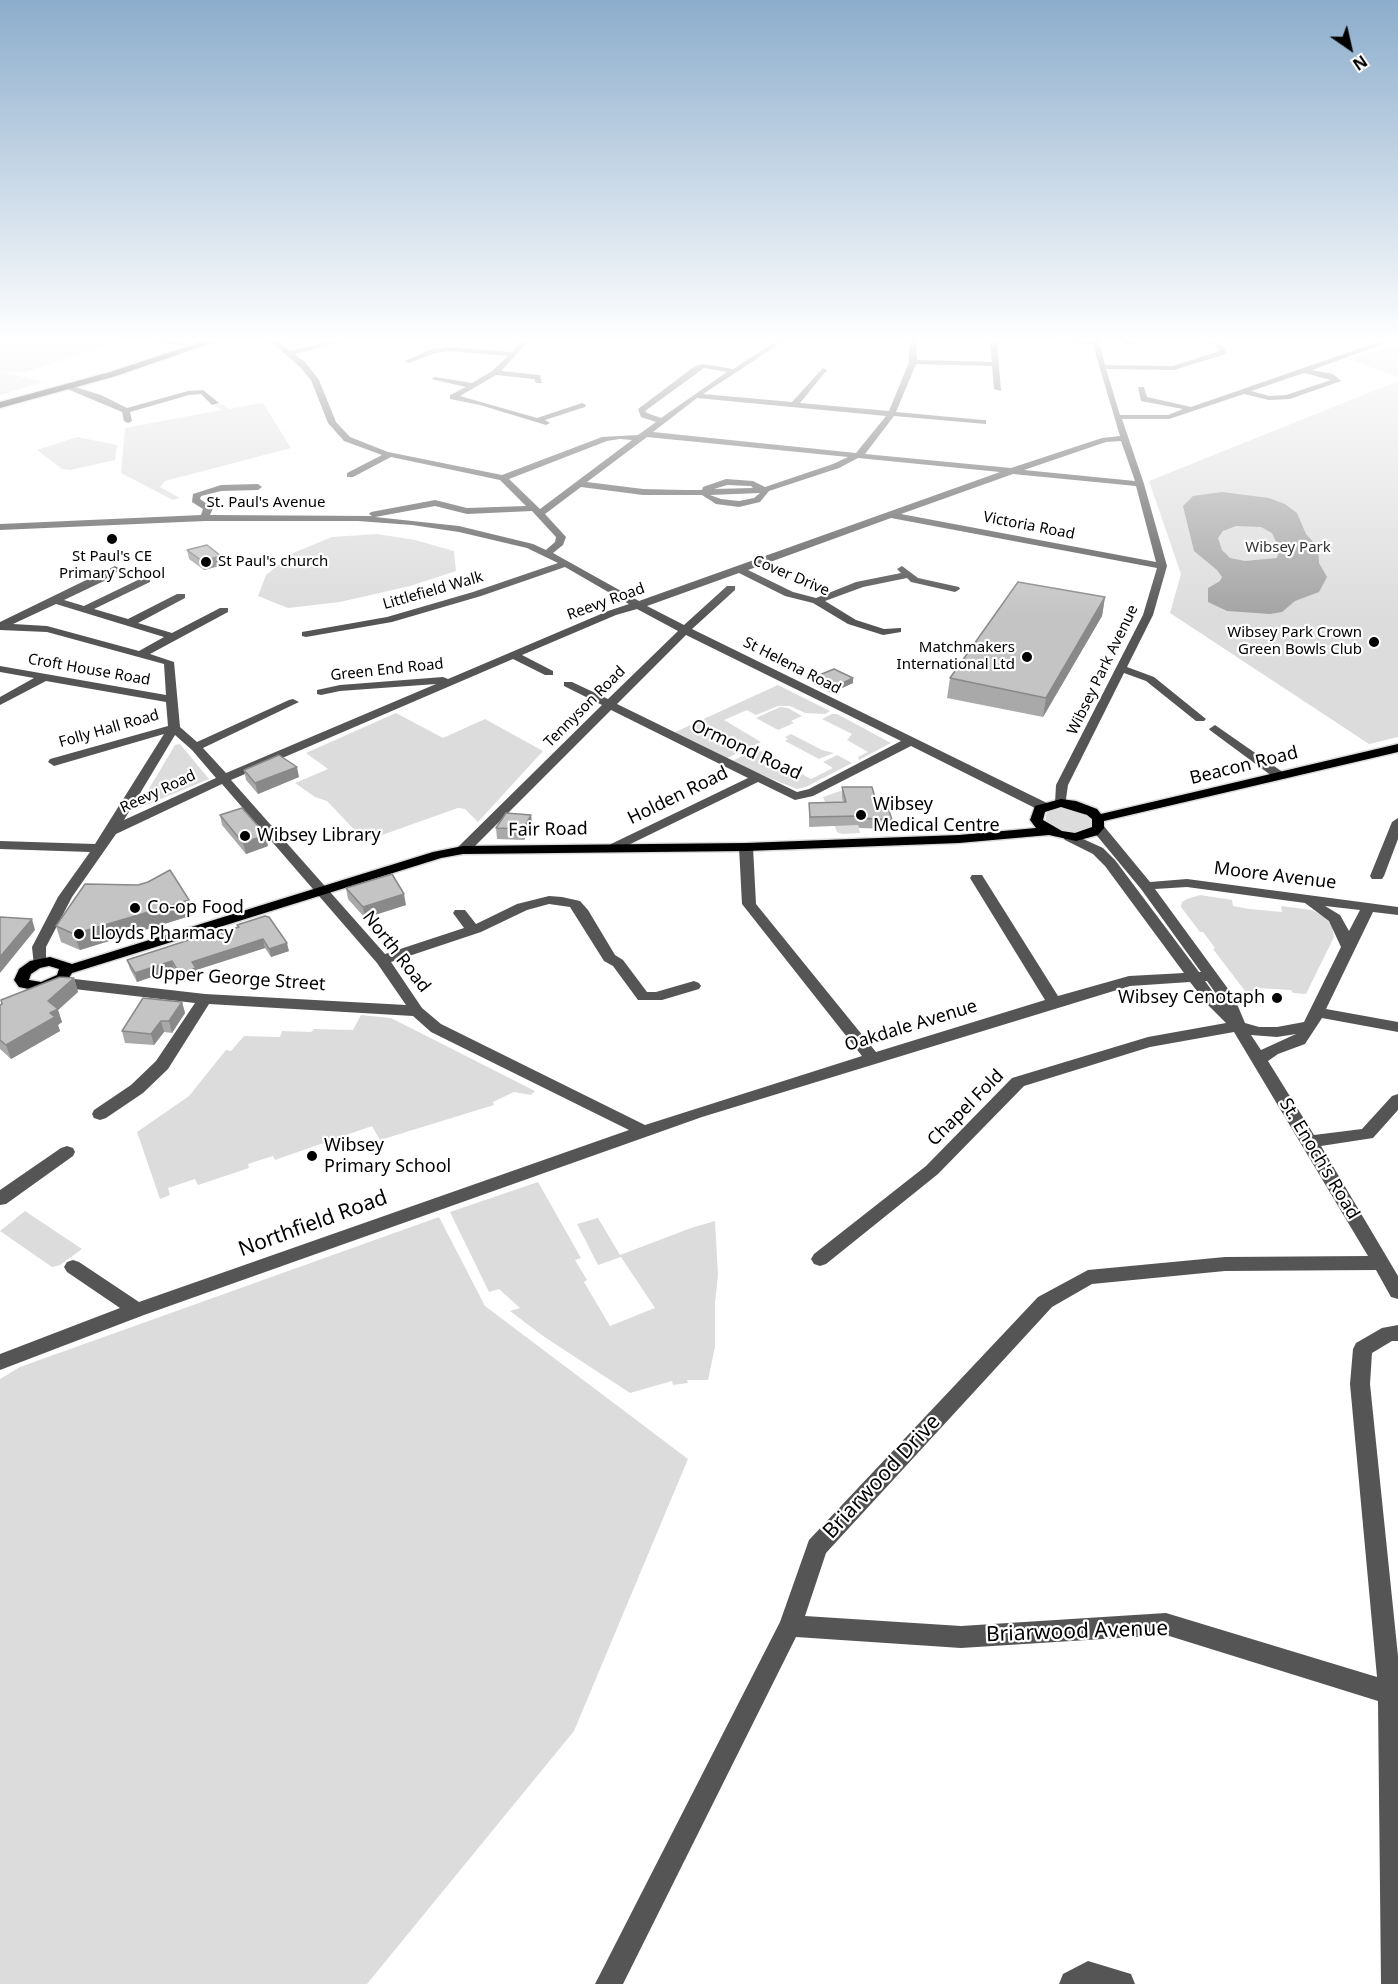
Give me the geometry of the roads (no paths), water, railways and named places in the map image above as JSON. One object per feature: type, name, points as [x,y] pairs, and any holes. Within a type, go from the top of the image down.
[{"type":"main road","name":"Beacon Road","points":[[1070,837],[1086,835],[1098,823],[1135,812],[1397,749]]},
{"type":"main road","points":[[1070,837],[1048,831],[1036,820],[1037,814],[1044,807],[1061,803],[1083,807],[1098,823]]},
{"type":"main road","name":"Fair Road","points":[[28,987],[43,987],[62,976],[322,891],[438,855],[463,850],[746,847],[959,839],[1048,831]]},
{"type":"main road","points":[[13,996],[28,987],[21,980],[22,976],[29,968],[39,963],[56,961],[66,966],[62,976]]},
{"type":"street","points":[[342,434],[354,442],[389,455],[503,478],[605,439],[620,436],[644,436],[860,454],[1140,484]]},
{"type":"street","points":[[358,518],[435,503],[467,511],[537,511],[581,484],[647,434]]},
{"type":"street","points":[[581,484],[643,492],[705,492],[711,486],[735,481],[753,484],[764,490],[815,474],[860,454],[876,434]]},
{"type":"street","points":[[1123,434],[1140,484],[1162,566]]},
{"type":"street","name":"Reevy Road","points":[[111,831],[223,779],[636,604],[658,599],[1015,470],[1106,440],[1124,438]]},
{"type":"street","points":[[350,475],[366,464],[389,455]]},
{"type":"street","points":[[503,478],[561,537],[560,543],[547,554]]},
{"type":"street","points":[[205,518],[208,508],[195,500],[197,494],[209,489],[258,487]]},
{"type":"street","points":[[705,492],[711,500],[739,504],[757,500],[765,493],[764,490]]},
{"type":"street","name":"Victoria Road","points":[[890,515],[1162,566]]},
{"type":"street","name":"St. Paul's Avenue","points":[[0,527],[205,518],[358,518],[412,522],[459,529],[530,546]]},
{"type":"street","points":[[530,546],[554,538],[557,532]]},
{"type":"street","name":"St Helena Road","points":[[530,546],[567,563],[685,630],[1044,807]]},
{"type":"street","name":"Littlefield Walk","points":[[306,634],[388,620],[477,594],[567,563]]},
{"type":"street","name":"Wibsey Park Avenue","points":[[1061,803],[1062,785],[1148,615],[1162,566]]},
{"type":"street","points":[[900,567],[907,575],[930,584],[955,589]]},
{"type":"street","points":[[0,627],[100,579],[116,568]]},
{"type":"street","name":"Cover Drive","points":[[740,570],[789,594],[817,601],[852,622],[883,632],[897,630]]},
{"type":"street","points":[[817,601],[860,584],[907,575]]},
{"type":"street","points":[[85,609],[146,580]]},
{"type":"street","name":"Tennyson Road","points":[[463,850],[730,588]]},
{"type":"street","points":[[129,623],[181,596]]},
{"type":"street","points":[[54,600],[174,637]]},
{"type":"street","points":[[0,627],[47,629],[141,654],[224,610]]},
{"type":"street","name":"Folly Hall Road","points":[[39,963],[39,946],[79,874],[111,831],[174,728],[169,662],[141,654]]},
{"type":"street","points":[[513,655],[549,673]]},
{"type":"street","points":[[1121,668],[1150,680],[1200,719]]},
{"type":"street","name":"Croft House Road","points":[[0,669],[172,700]]},
{"type":"street","points":[[0,702],[43,678]]},
{"type":"street","name":"Green End Road","points":[[321,692],[340,688],[456,679]]},
{"type":"street","name":"Ormond Road","points":[[568,684],[795,796],[813,792],[909,742]]},
{"type":"street","points":[[196,747],[293,702]]},
{"type":"street","name":"Folly Hall Road","points":[[54,762],[174,728]]},
{"type":"street","name":"North Road","points":[[174,728],[196,747],[322,891],[382,960],[417,1011],[436,1028],[642,1130]]},
{"type":"street","points":[[1215,729],[1280,776]]},
{"type":"street","name":"Holden Road","points":[[616,847],[757,778]]},
{"type":"street","points":[[1377,876],[1398,822]]},
{"type":"street","name":"St. Enoch's Road","points":[[1098,823],[1146,886],[1203,977]]},
{"type":"street","name":"St. Enoch's Road","points":[[1070,837],[1098,851],[1110,863],[1203,977],[1229,1000],[1238,1026],[1310,1142],[1398,1292]]},
{"type":"street","points":[[0,845],[98,848]]},
{"type":"street","points":[[746,847],[749,904],[873,1059]]},
{"type":"street","points":[[977,878],[1054,1002]]},
{"type":"street","name":"Moore Avenue","points":[[1146,886],[1187,883],[1398,911]]},
{"type":"street","points":[[1301,899],[1318,906],[1335,918],[1348,947]]},
{"type":"street","points":[[382,960],[473,930],[522,907],[549,900],[575,904],[583,913],[609,957],[618,963],[643,997],[657,997],[694,986]]},
{"type":"street","points":[[1259,1060],[1272,1050],[1299,1040],[1314,1019],[1368,908]]},
{"type":"street","points":[[460,913],[473,930]]},
{"type":"street","name":"Upper George Street","points":[[62,976],[205,999],[417,1011]]},
{"type":"street","name":"Oakdale Avenue","points":[[642,1130],[1054,1002],[1130,981],[1203,977]]},
{"type":"street","points":[[100,1114],[137,1089],[162,1065],[205,999]]},
{"type":"street","points":[[1238,1026],[1259,1032],[1277,1032],[1314,1019],[1398,1027]]},
{"type":"street","name":"Chapel Fold","points":[[820,1259],[932,1170],[1018,1082],[1148,1042],[1238,1026]]},
{"type":"street","points":[[1310,1142],[1367,1134],[1398,1100]]},
{"type":"street","name":"Northfield Road","points":[[0,1362],[137,1310],[642,1130]]},
{"type":"street","points":[[0,1199],[67,1152]]},
{"type":"street","name":"Briarwood Drive","points":[[609,1984],[790,1626],[820,1543],[1045,1302],[1088,1277],[1225,1264],[1380,1263]]},
{"type":"street","points":[[73,1267],[137,1310]]},
{"type":"street","points":[[1395,1984],[1390,1693],[1360,1384],[1363,1349],[1389,1333],[1398,1333]]},
{"type":"street","name":"Briarwood Avenue","points":[[790,1626],[961,1637],[1166,1624],[1390,1693]]},
{"type":"street","points":[[1073,1984],[1088,1975],[1121,1984]]},
{"type":"place","name":"St Paul's CE Primary School","points":[[112,539]]},
{"type":"place","name":"St Paul's church","points":[[206,562]]},
{"type":"place","name":"Wibsey Park Crown Green Bowls Club","points":[[1374,642]]},
{"type":"place","name":"Matchmakers International Ltd","points":[[1027,657]]},
{"type":"place","name":"Wibsey Medical Centre","points":[[861,815]]},
{"type":"place","name":"Wibsey Library","points":[[245,836]]},
{"type":"place","name":"Co-op Food","points":[[135,908]]},
{"type":"place","name":"Lloyds Pharmacy","points":[[79,934]]},
{"type":"place","name":"Wibsey Cenotaph","points":[[1277,998]]},
{"type":"place","name":"Wibsey Primary School","points":[[312,1156]]},
{"type":"park label","name":"Wibsey Park","points":[[1288,548]]}]
